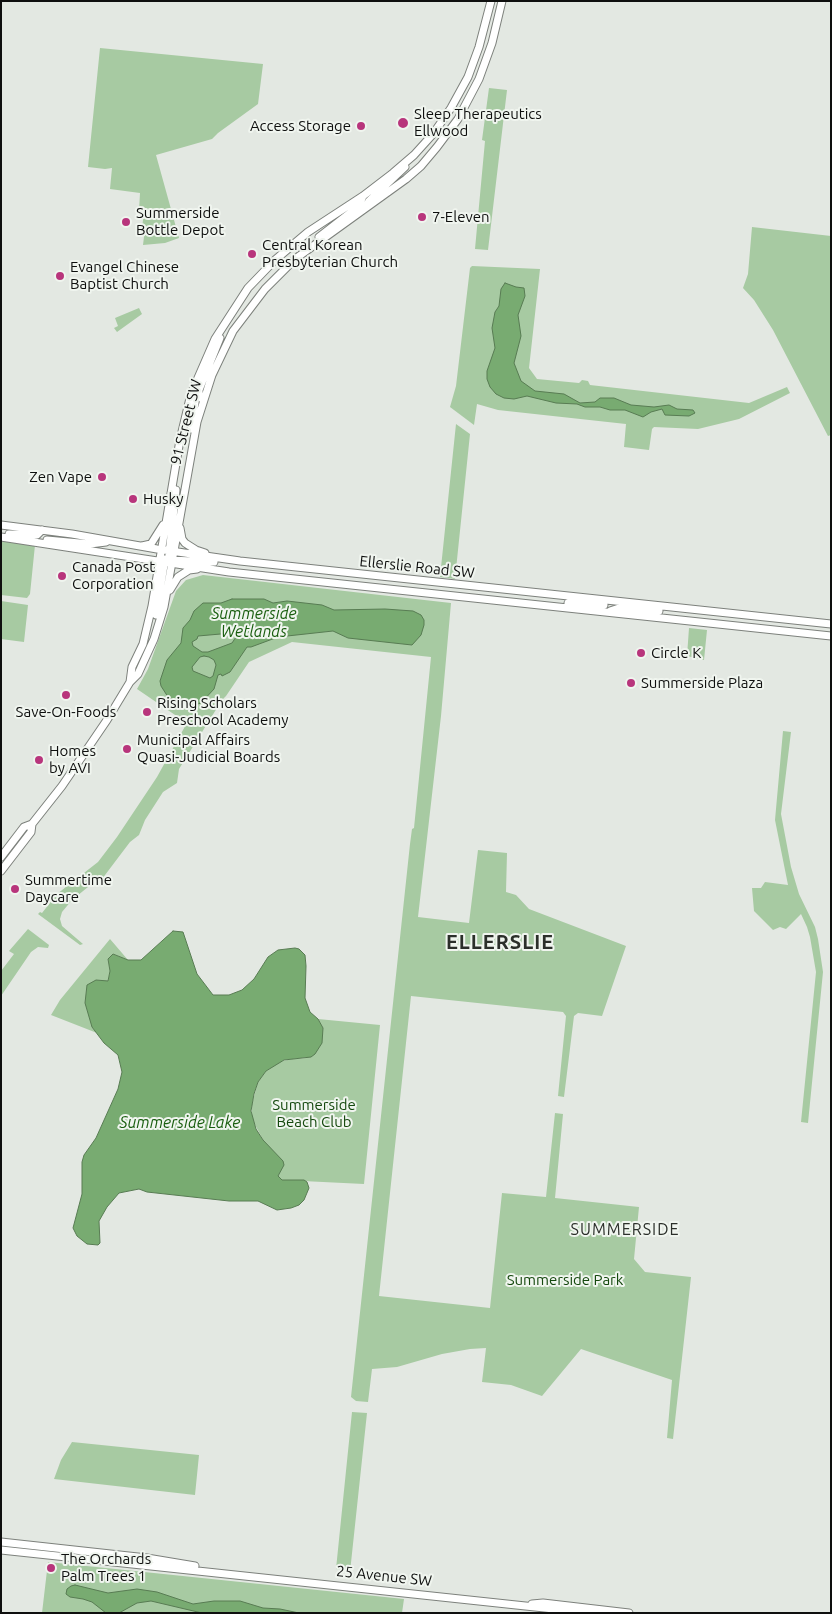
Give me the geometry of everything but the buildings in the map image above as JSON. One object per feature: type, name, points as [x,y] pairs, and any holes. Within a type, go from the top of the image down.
[{"type":"main road","name":"91 Street SW","points":[[130,682],[135,679],[154,639],[164,607],[167,558],[166,518],[176,462],[193,388],[223,324],[248,288],[275,260],[308,232],[363,196],[414,155],[439,126],[464,86],[480,47],[491,1]]},
{"type":"main road","name":"91 Street SW","points":[[1,871],[30,832],[32,824],[85,753],[130,682],[132,667],[147,628],[179,522],[192,446],[203,400],[218,360],[246,312],[278,274],[306,250],[364,210],[421,166],[458,119],[475,88],[486,62],[497,26],[502,1]]},
{"type":"main road","points":[[364,210],[368,202],[401,173],[414,155]]},
{"type":"main road","points":[[306,250],[326,230],[359,206],[363,196]]},
{"type":"main road","points":[[203,400],[199,395],[199,390],[222,335],[223,324]]},
{"type":"main road","points":[[192,446],[190,436],[196,394],[193,388]]},
{"type":"main road","points":[[143,663],[158,610],[167,558],[177,478],[176,462]]},
{"type":"main road","points":[[141,546],[148,545],[153,540],[166,518]]},
{"type":"main road","points":[[179,522],[182,539],[187,545],[196,550],[279,566]]},
{"type":"main road","name":"Ellerslie Road SW","points":[[1,525],[141,546],[167,558],[202,568],[831,636]]},
{"type":"main road","points":[[1,530],[14,526]]},
{"type":"main road","points":[[1,536],[37,535],[42,530]]},
{"type":"main road","name":"Ellerslie Road SW","points":[[1,536],[41,543],[167,558]]},
{"type":"main road","points":[[41,543],[49,540],[90,544],[111,541]]},
{"type":"main road","points":[[167,558],[279,566]]},
{"type":"main road","name":"Ellerslie Road SW","points":[[279,566],[831,624]]},
{"type":"main road","points":[[164,607],[172,586],[178,577],[189,570],[202,568]]},
{"type":"main road","points":[[528,603],[611,605],[615,602]]},
{"type":"main road","points":[[608,612],[619,608],[666,612],[694,610]]},
{"type":"main road","name":"91 Street SW","points":[[1,857],[24,827],[32,824]]},
{"type":"main road","name":"25 Avenue SW","points":[[1,1542],[147,1558],[247,1576]]},
{"type":"main road","name":"25 Avenue SW","points":[[1,1550],[590,1613]]},
{"type":"main road","name":"25 Avenue SW","points":[[519,1604],[543,1603],[629,1613]]},
{"type":"green space","points":[[100,48],[263,64],[258,104],[212,139],[156,155],[179,238],[165,243],[143,245],[145,229],[142,228],[144,212],[139,211],[140,193],[110,189],[112,168],[88,167]]},
{"type":"green space","points":[[489,88],[507,90],[488,250],[475,249],[485,141],[482,140]]},
{"type":"green space","points":[[752,227],[831,236],[831,435],[828,436],[773,330],[754,300],[743,288],[748,274]]},
{"type":"green space","points":[[472,266],[540,269],[529,368],[537,379],[579,383],[582,380],[588,381],[590,385],[749,403],[787,387],[790,393],[739,419],[698,429],[654,427],[652,429],[649,450],[624,447],[626,424],[498,410],[477,404],[474,425],[450,407],[456,386],[470,268]]},
{"type":"green space","points":[[139,308],[142,314],[117,332],[114,328],[118,326],[115,318]]},
{"type":"green space","points":[[456,424],[470,434],[455,579],[440,577]]},
{"type":"green space","points":[[1,541],[35,545],[30,594],[27,598],[1,595]]},
{"type":"green space","name":"Summerside Park","points":[[203,575],[451,603],[441,716],[418,917],[469,923],[478,850],[507,853],[506,892],[516,895],[529,909],[626,946],[602,1016],[578,1013],[574,1016],[564,1097],[558,1096],[566,1016],[563,1012],[411,996],[379,1296],[490,1308],[502,1193],[546,1197],[555,1113],[563,1114],[555,1198],[639,1207],[634,1259],[645,1272],[691,1277],[673,1439],[667,1438],[672,1380],[581,1349],[542,1396],[511,1385],[482,1382],[486,1348],[442,1354],[397,1367],[372,1369],[368,1402],[356,1401],[351,1397],[431,657],[292,642],[249,662],[222,700],[179,769],[177,783],[163,792],[145,820],[139,835],[130,842],[102,879],[72,900],[62,912],[60,919],[62,926],[83,944],[80,945],[38,914],[42,913],[57,894],[98,862],[157,777],[188,721],[178,717],[137,689],[148,669],[176,591],[186,580]]},
{"type":"green space","points":[[1,601],[28,605],[24,642],[1,639]]},
{"type":"green space","points":[[689,628],[707,630],[704,660],[687,656]]},
{"type":"green space","points":[[783,731],[791,732],[781,814],[791,867],[799,894],[815,927],[823,972],[808,1123],[801,1122],[816,972],[810,937],[801,914],[786,929],[780,927],[773,930],[754,911],[752,888],[761,888],[765,882],[788,885],[775,820]]},
{"type":"green space","points":[[28,929],[49,945],[48,948],[38,947],[31,952],[1,996],[1,971],[14,954],[9,951]]},
{"type":"green space","points":[[110,939],[128,960],[113,954],[108,959],[110,971],[108,981],[92,1027],[97,1033],[51,1015],[60,1000]]},
{"type":"green space","name":"Summerside Beach Club","points":[[318,1019],[380,1025],[364,1184],[282,1180],[278,1176],[281,1159],[263,1140],[252,1119],[252,1104],[258,1082],[266,1071],[278,1062],[306,1058],[323,1028]]},
{"type":"green space","points":[[352,1412],[367,1413],[350,1572],[336,1569]]},
{"type":"green space","points":[[72,1442],[199,1455],[195,1495],[54,1479],[61,1460]]},
{"type":"green space","points":[[48,1562],[404,1599],[402,1613],[42,1613]]},
{"type":"water","points":[[505,283],[524,288],[525,296],[518,315],[521,336],[514,363],[521,381],[535,391],[564,394],[580,403],[595,402],[600,398],[614,398],[631,405],[654,407],[669,405],[677,409],[693,410],[695,413],[689,416],[665,415],[662,409],[651,412],[643,417],[625,410],[610,410],[600,407],[585,407],[577,404],[556,403],[527,396],[514,399],[504,398],[496,394],[490,387],[487,371],[495,348],[492,328],[495,312],[499,306],[501,289]]},
{"type":"water","name":"Summerside Wetlands","points":[[232,599],[264,599],[273,603],[287,601],[322,605],[334,610],[385,609],[413,611],[421,615],[424,625],[421,635],[412,645],[348,638],[333,631],[278,637],[247,647],[230,672],[222,676],[221,674],[218,675],[214,689],[201,703],[191,706],[180,704],[168,697],[161,686],[160,681],[167,660],[181,643],[183,628],[190,620],[194,611],[203,603],[221,603]],"holes":[[[232,633],[236,637],[232,643],[208,652],[202,652],[193,646],[192,642],[198,636]],[[204,656],[214,660],[216,665],[213,676],[210,678],[193,671],[192,667],[200,657]]]},
{"type":"water","name":"Summerside Lake","points":[[173,931],[183,932],[197,974],[213,995],[229,995],[242,990],[254,979],[268,957],[278,950],[295,948],[305,955],[305,998],[310,1012],[318,1019],[323,1028],[322,1043],[311,1057],[284,1060],[266,1071],[258,1082],[251,1111],[256,1129],[263,1140],[283,1161],[284,1165],[278,1176],[282,1180],[304,1180],[309,1188],[304,1200],[299,1205],[277,1210],[258,1201],[229,1201],[147,1192],[139,1189],[119,1193],[107,1207],[99,1221],[100,1243],[98,1245],[87,1244],[77,1236],[73,1228],[82,1194],[82,1162],[84,1155],[96,1138],[118,1089],[122,1072],[118,1055],[104,1043],[92,1027],[85,1003],[87,985],[96,980],[108,981],[110,971],[108,959],[113,954],[128,960],[141,960]]},
{"type":"water","points":[[75,1585],[108,1593],[137,1589],[157,1592],[193,1604],[214,1601],[240,1601],[263,1608],[299,1613],[202,1613],[151,1601],[137,1603],[119,1613],[106,1613],[92,1602],[70,1597],[66,1594],[67,1589]]},
{"type":"place","name":"Sleep Therapeutics Ellwood","points":[[403,123]]},
{"type":"place","name":"Access Storage","points":[[361,126]]},
{"type":"place","name":"7-Eleven","points":[[422,217]]},
{"type":"place","name":"Summerside Bottle Depot","points":[[126,222]]},
{"type":"place","name":"Central Korean Presbyterian Church","points":[[252,254]]},
{"type":"place","name":"Evangel Chinese Baptist Church","points":[[60,276]]},
{"type":"place","name":"Zen Vape","points":[[102,477]]},
{"type":"place","name":"Husky","points":[[133,499]]},
{"type":"place","name":"Canada Post Corporation","points":[[62,576]]},
{"type":"place","name":"Circle K","points":[[641,653]]},
{"type":"place","name":"Summerside Plaza","points":[[631,683]]},
{"type":"place","name":"Save-On-Foods","points":[[66,695]]},
{"type":"place","name":"Rising Scholars Preschool Academy","points":[[147,712]]},
{"type":"place","name":"Municipal Affairs Quasi-Judicial Boards","points":[[127,749]]},
{"type":"place","name":"Homes by AVI","points":[[39,760]]},
{"type":"place","name":"Summertime Daycare","points":[[15,889]]},
{"type":"place","name":"The Orchards Palm Trees 1","points":[[51,1568]]},
{"type":"district","name":"ELLERSLIE","points":[[500,942]]},
{"type":"district","name":"SUMMERSIDE","points":[[625,1230]]}]
